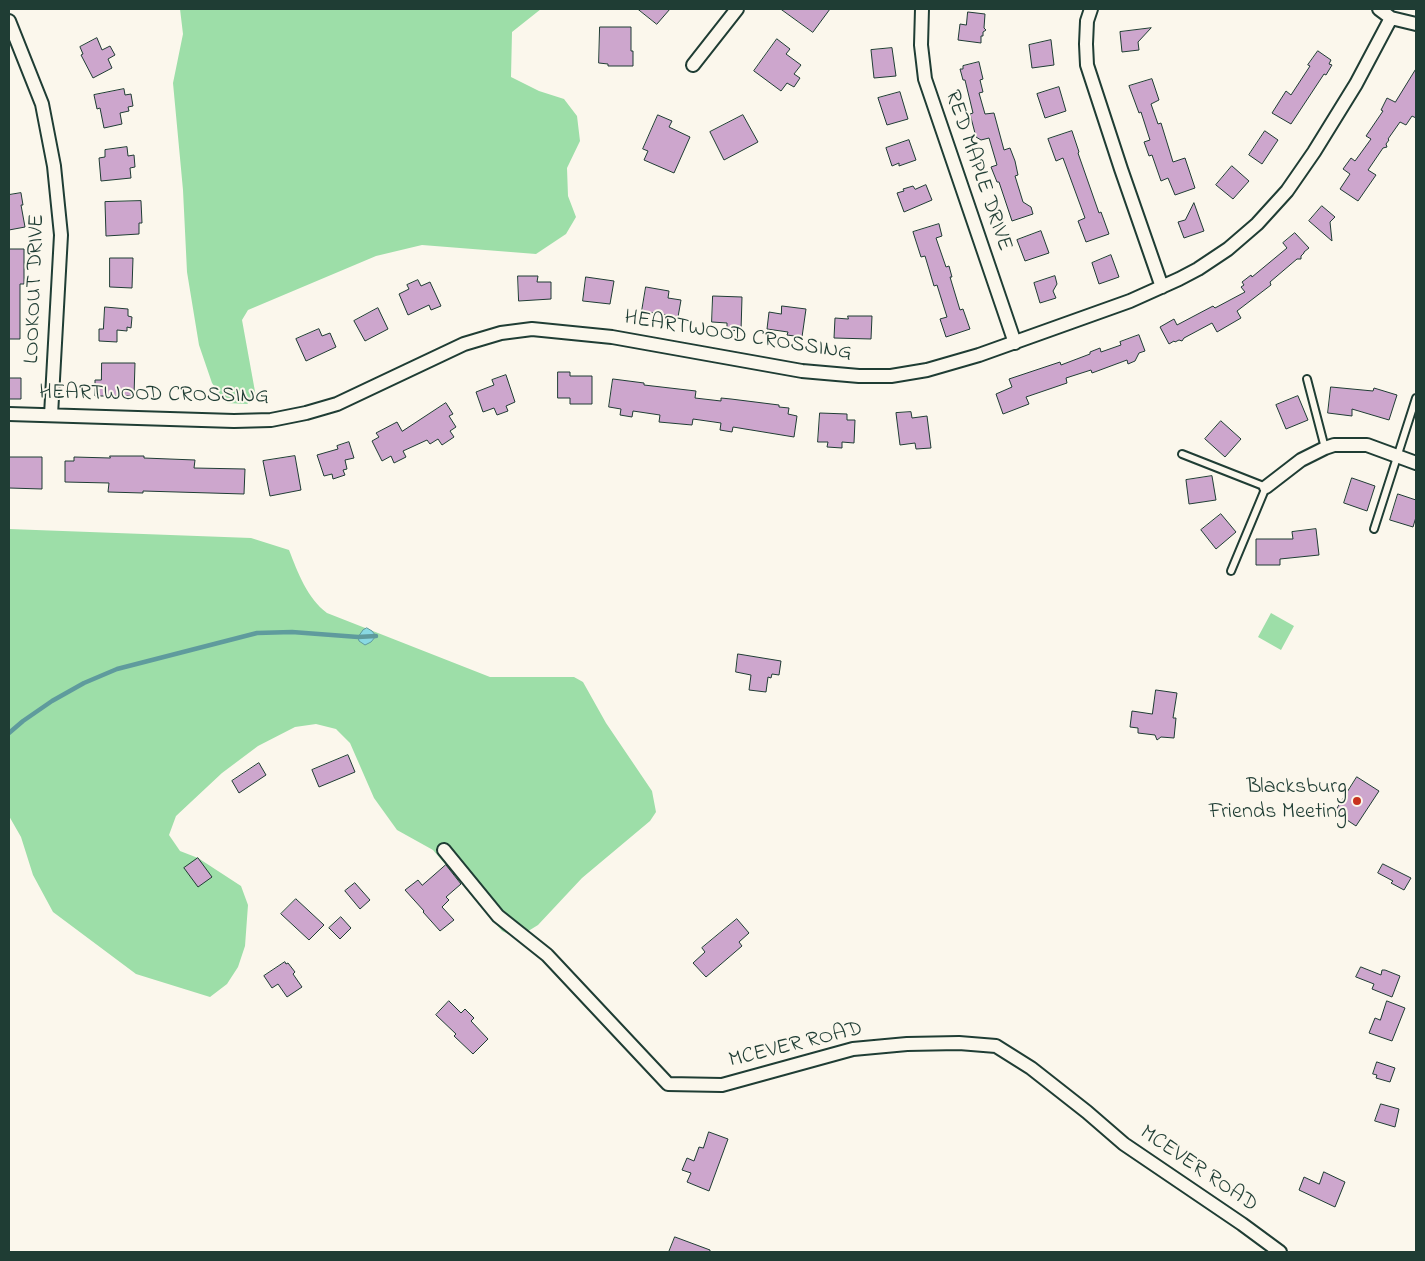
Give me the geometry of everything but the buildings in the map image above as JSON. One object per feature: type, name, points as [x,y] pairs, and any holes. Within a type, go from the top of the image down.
[{"type":"street","points":[[693,65],[738,9]]},
{"type":"street","name":"RED MAPLE DRIVE","points":[[922,9],[921,45],[925,79],[1014,342]]},
{"type":"street","points":[[1092,9],[1088,21],[1086,44],[1088,65],[1162,287]]},
{"type":"street","points":[[1379,9],[1391,18],[1416,24]]},
{"type":"street","name":"HEARTWOOD CROSSING","points":[[9,414],[234,422],[271,420],[306,414],[338,404],[464,344],[501,333],[532,329],[612,337],[802,371],[859,376],[891,376],[928,370],[979,355],[1130,301],[1198,269],[1228,249],[1257,224],[1287,191],[1314,152],[1356,84],[1391,18]]},
{"type":"street","name":"LOOKOUT DRIVE","points":[[9,21],[42,104],[54,166],[62,235],[51,415]]},
{"type":"street","points":[[1266,487],[1301,460],[1334,445],[1367,446],[1416,463]]},
{"type":"street","name":"MCEVER ROAD","points":[[444,850],[498,916],[546,955],[668,1084],[722,1085],[853,1049],[907,1044],[959,1043],[996,1046],[1031,1068],[1124,1144],[1234,1218],[1280,1252]]},
{"type":"lane","points":[[1307,379],[1325,448]]},
{"type":"lane","points":[[1374,529],[1416,398]]},
{"type":"lane","points":[[1182,454],[1266,487],[1231,571]]},
{"type":"green space","points":[[180,9],[541,9],[512,32],[511,77],[539,91],[564,99],[577,116],[580,141],[567,168],[568,196],[576,217],[566,234],[536,254],[422,245],[376,256],[248,310],[242,320],[256,397],[247,404],[226,403],[212,383],[199,345],[187,272],[183,190],[173,83],[183,34]]},
{"type":"green space","points":[[9,529],[251,538],[289,550],[309,593],[327,613],[490,677],[574,677],[583,682],[606,723],[652,791],[656,812],[650,821],[582,878],[538,925],[517,938],[502,931],[433,850],[397,830],[374,798],[350,743],[336,729],[316,724],[295,727],[258,746],[222,773],[176,816],[169,835],[180,851],[198,858],[241,886],[248,905],[245,946],[238,967],[227,984],[210,997],[136,974],[53,912],[33,875],[21,837],[9,816]]},
{"type":"green space","points":[[1271,613],[1294,626],[1281,650],[1258,637]]},
{"type":"water","points":[[367,628],[376,636],[365,645],[359,641],[358,637]]},
{"type":"waterway","points":[[9,733],[52,701],[84,683],[117,669],[257,633],[292,632],[358,637],[376,636]]},
{"type":"place","name":"Blacksburg Friends Meeting","points":[[1357,801]]}]
